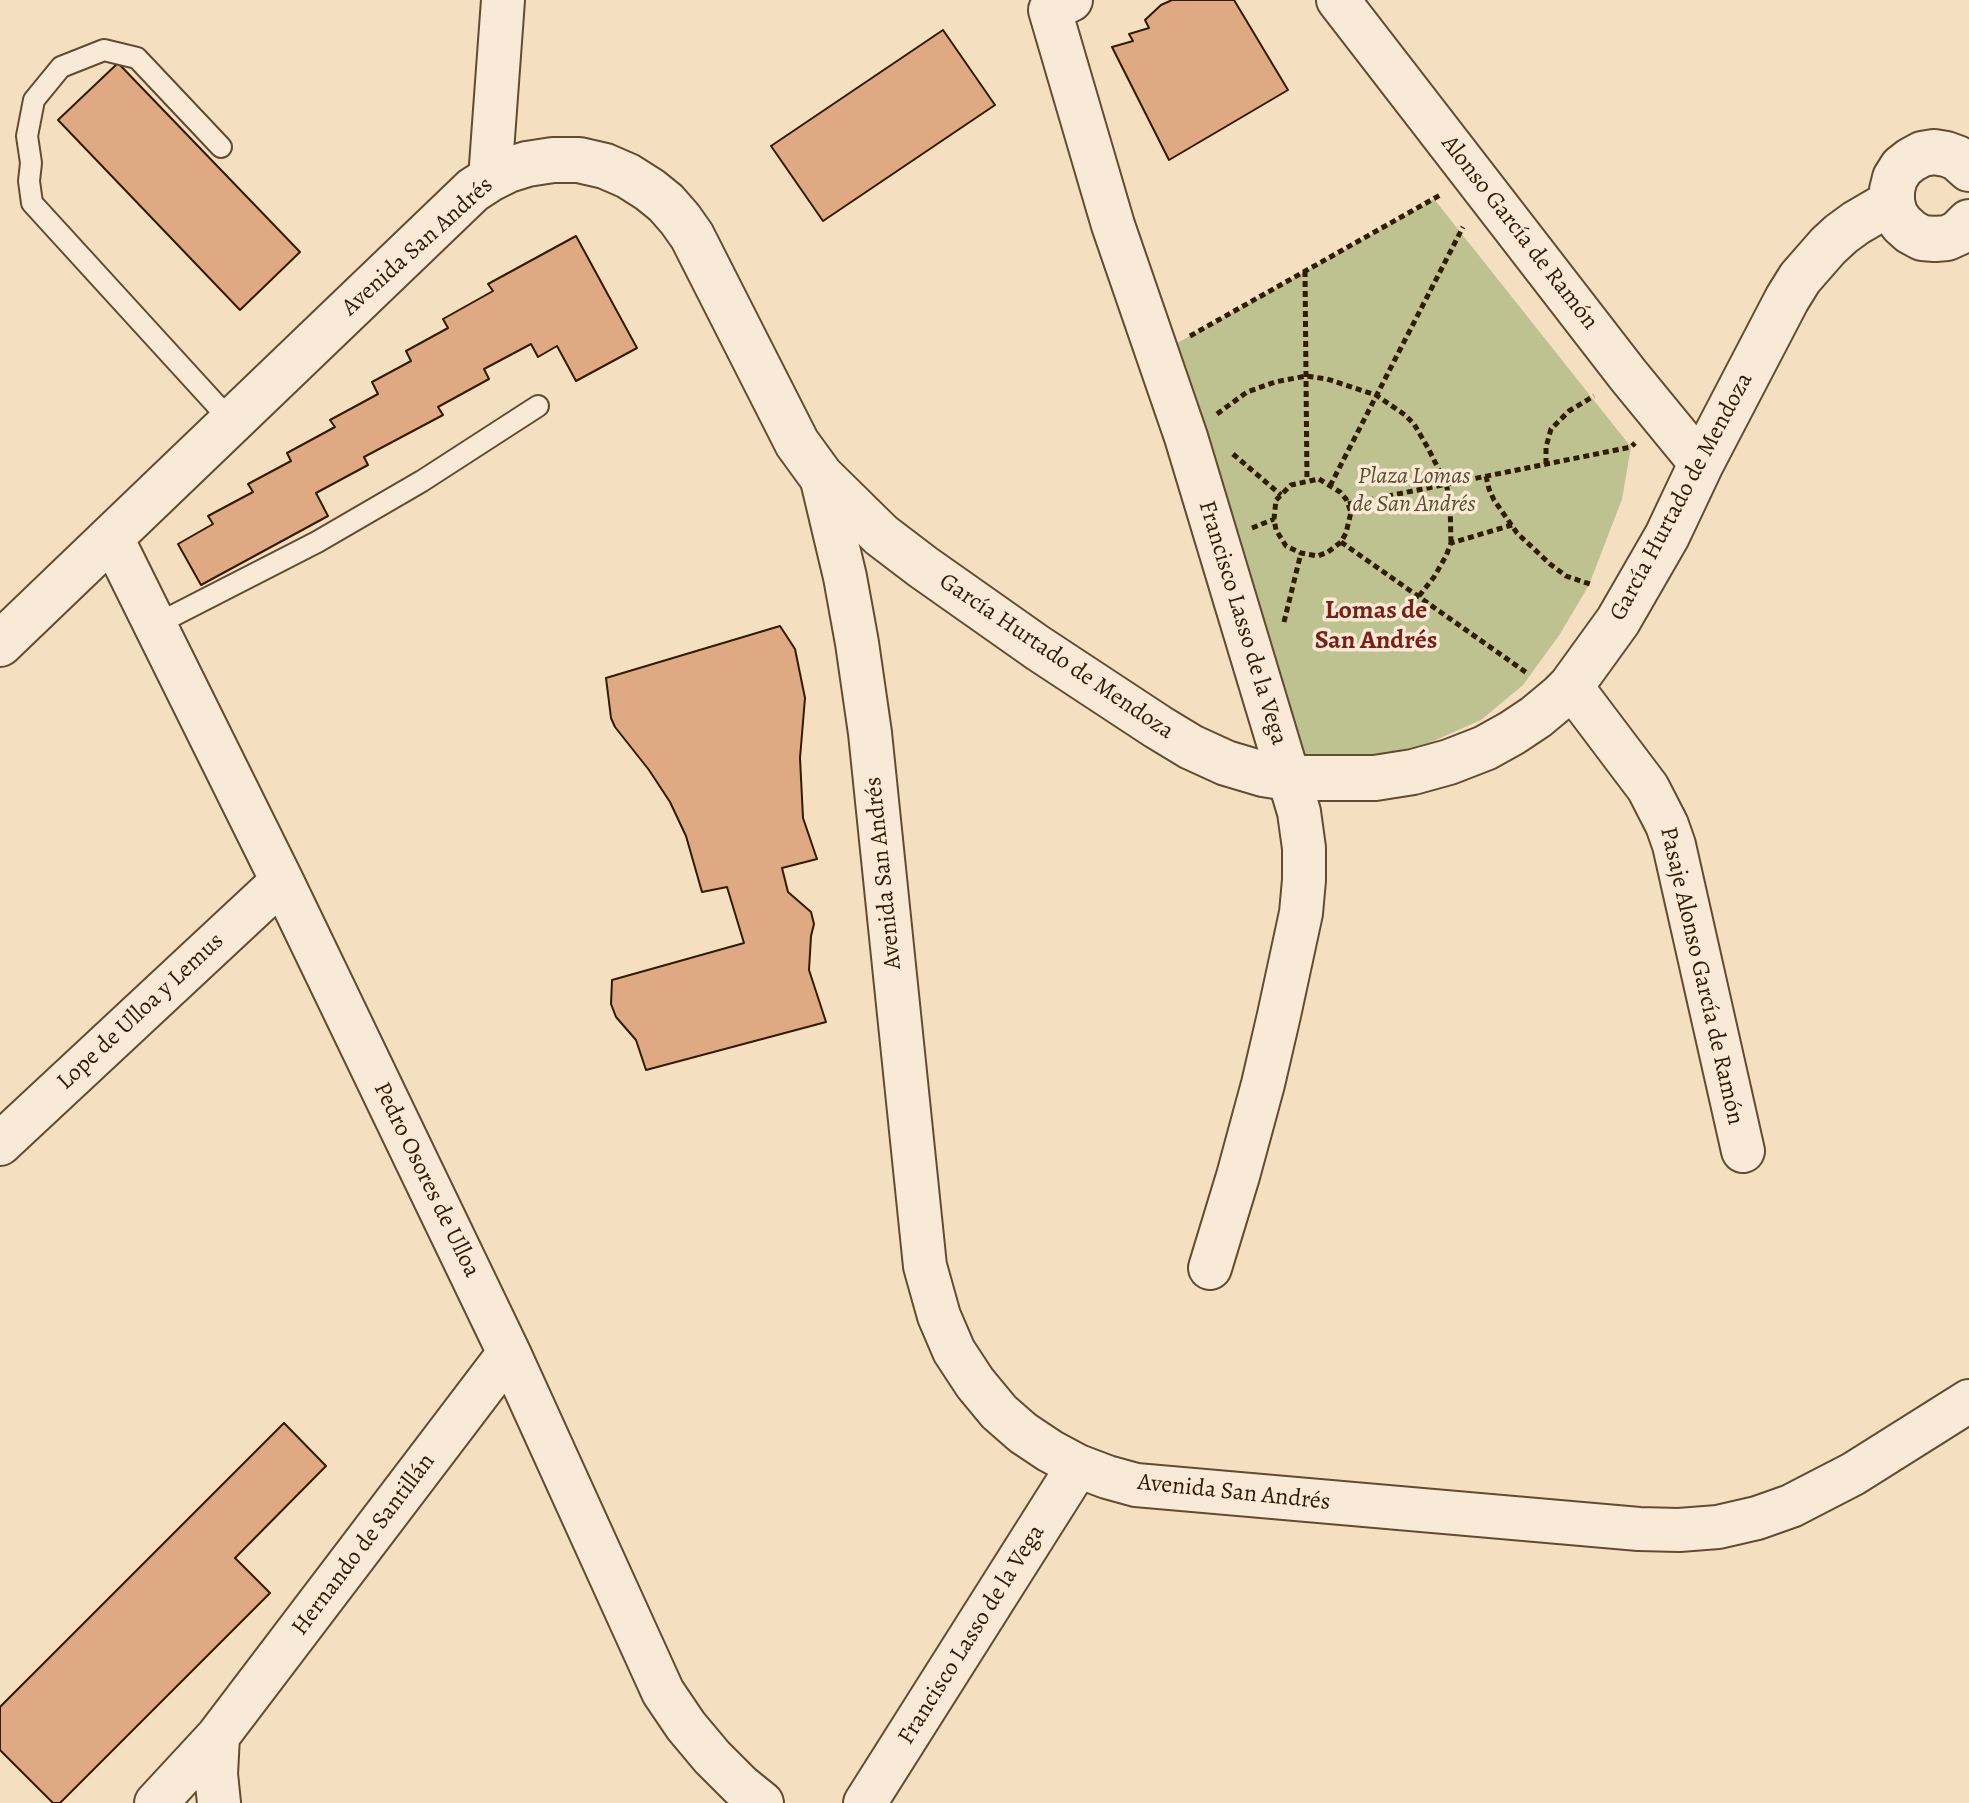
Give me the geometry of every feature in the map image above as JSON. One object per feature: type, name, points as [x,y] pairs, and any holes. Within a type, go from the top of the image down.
[{"type":"street","points":[[490,179],[503,0]]},
{"type":"street","name":"Francisco Lasso de la Vega","points":[[1071,0],[1050,10],[1113,225],[1186,437],[1299,812],[1304,848],[1301,913],[1263,1084],[1210,1268]]},
{"type":"street","name":"Alonso García de Ramón","points":[[1338,0],[1628,375],[1701,464]]},
{"type":"street","points":[[1965,159],[1934,152],[1922,154],[1902,167],[1892,190],[1895,214],[1911,232],[1922,238],[1935,239],[1965,234]]},
{"type":"street","name":"Avenida San Andrés","points":[[0,644],[473,190],[508,170],[527,164],[579,160],[605,166],[650,190],[666,203],[692,236],[797,443],[821,476],[845,577],[870,733],[925,1266],[939,1316],[954,1351],[999,1412],[1023,1433],[1078,1466],[1136,1485],[1679,1530],[1718,1527],[1791,1506],[1853,1474],[1969,1401]]},
{"type":"street","name":"García Hurtado de Mendoza","points":[[821,476],[881,535],[1038,648],[1191,747],[1226,763],[1288,778],[1375,778],[1413,772],[1485,748],[1536,717],[1560,697],[1550,680],[1618,621],[1667,536],[1701,464],[1800,278],[1841,234],[1892,202]]},
{"type":"street","name":"Pedro Osores de Ulloa","points":[[112,538],[282,881],[509,1353],[663,1692],[712,1757],[762,1803]]},
{"type":"street","name":"Pasaje Alonso García de Ramón","points":[[1550,680],[1648,788],[1667,825],[1743,1151]]},
{"type":"street","name":"Lope de Ulloa y Lemus","points":[[0,1144],[282,881]]},
{"type":"street","name":"Hernando de Santillán","points":[[156,1803],[218,1736],[509,1353]]},
{"type":"street","name":"Francisco Lasso de la Vega","points":[[865,1803],[1078,1466]]},
{"type":"street","points":[[218,1736],[216,1774],[219,1803]]},
{"type":"lane","points":[[221,147],[137,58],[104,50],[61,67],[34,100],[27,136],[32,203],[232,422]]},
{"type":"lane","points":[[155,625],[317,542],[422,481],[538,406]]},
{"type":"path","points":[[1189,337],[1434,199]]},
{"type":"path","points":[[1330,486],[1460,232]]},
{"type":"path","points":[[1305,271],[1307,481]]},
{"type":"path","points":[[1212,419],[1247,392],[1306,376],[1327,379],[1376,395],[1392,405],[1414,424],[1428,448],[1446,484],[1452,513],[1451,543],[1446,556],[1419,596]]},
{"type":"path","points":[[1546,464],[1546,447],[1551,429],[1569,411],[1591,397]]},
{"type":"path","points":[[1348,504],[1631,447]]},
{"type":"path","points":[[1486,476],[1494,500],[1512,525],[1550,564],[1566,576],[1589,585]]},
{"type":"path","points":[[1319,479],[1340,492],[1351,512],[1341,542],[1318,556],[1286,546],[1276,530],[1274,519],[1276,500],[1291,485],[1307,481],[1319,479]]},
{"type":"path","points":[[1451,543],[1512,525]]},
{"type":"path","points":[[1341,542],[1550,680]]},
{"type":"green space","name":"Plaza Lomas de San Andrés","points":[[1434,199],[1631,447],[1622,499],[1589,585],[1560,634],[1523,685],[1481,720],[1429,743],[1382,755],[1290,763],[1163,351]]},
{"type":"building","points":[[1172,0],[1234,0],[1288,90],[1169,160],[1112,47],[1133,41],[1129,34],[1149,28],[1145,20],[1161,5]]},
{"type":"building","points":[[943,30],[995,105],[823,221],[771,146]]},
{"type":"building","points":[[118,63],[300,252],[240,310],[58,120]]},
{"type":"building","points":[[576,236],[637,348],[576,381],[557,346],[538,357],[531,344],[484,369],[489,379],[438,407],[443,415],[364,457],[368,465],[316,493],[328,516],[201,585],[178,544],[213,524],[208,516],[253,492],[248,484],[291,461],[287,453],[335,427],[330,420],[378,394],[372,382],[411,361],[406,351],[448,328],[443,319],[493,291],[488,284]]},
{"type":"building","points":[[780,626],[795,649],[805,698],[800,758],[803,818],[817,859],[782,868],[788,892],[811,912],[814,924],[809,970],[826,1022],[646,1070],[636,1040],[616,1017],[611,1004],[612,980],[744,943],[727,887],[702,892],[686,836],[670,802],[615,727],[606,678]]},
{"type":"building","points":[[284,1423],[326,1466],[235,1558],[270,1593],[60,1803],[53,1803],[0,1750],[0,1707]]},
{"type":"district","name":"Lomas de San Andrés","points":[[1376,627]]}]
